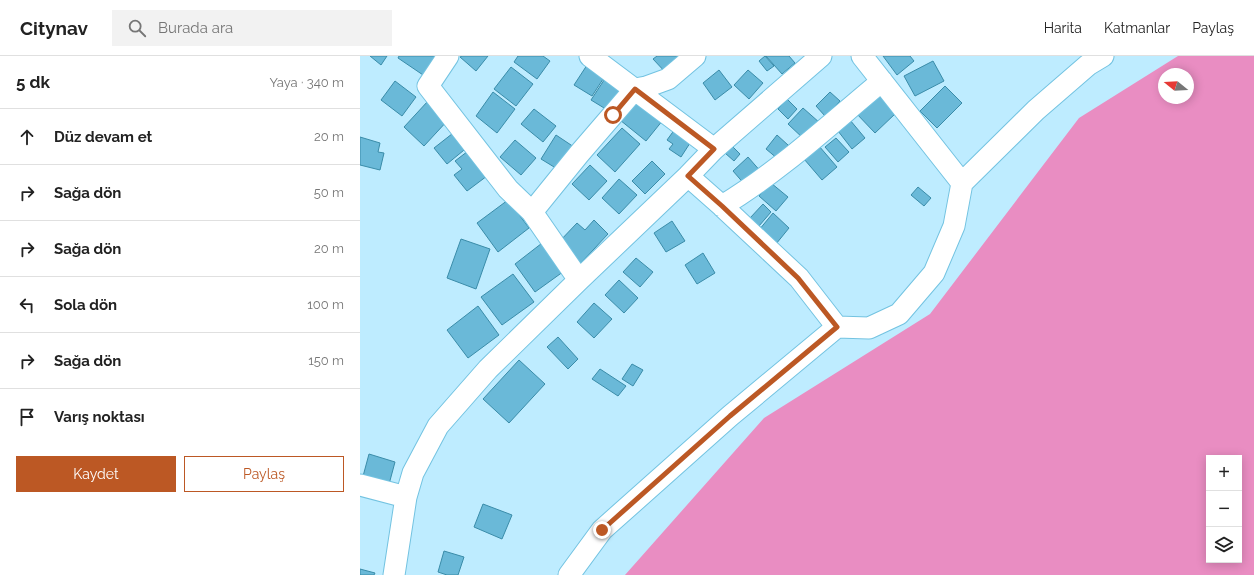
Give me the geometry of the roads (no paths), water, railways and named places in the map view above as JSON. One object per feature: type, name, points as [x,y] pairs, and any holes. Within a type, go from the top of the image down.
[{"type":"street","points":[[448,56],[428,86],[508,189],[532,212],[579,280]]},
{"type":"street","points":[[590,56],[714,149]]},
{"type":"street","points":[[532,212],[579,154],[635,89],[646,87],[668,79],[694,56]]},
{"type":"street","points":[[394,575],[406,496],[413,473],[438,426],[488,368],[688,176],[714,149],[821,56]]},
{"type":"street","points":[[862,56],[962,183]]},
{"type":"street","points":[[569,575],[602,530],[730,416],[837,327],[869,328],[899,314],[934,273],[954,226],[962,183],[1090,59]]},
{"type":"street","points":[[722,206],[744,193],[802,148],[882,81]]},
{"type":"street","points":[[688,176],[798,278],[837,327]]},
{"type":"street","points":[[360,485],[406,496]]}]
